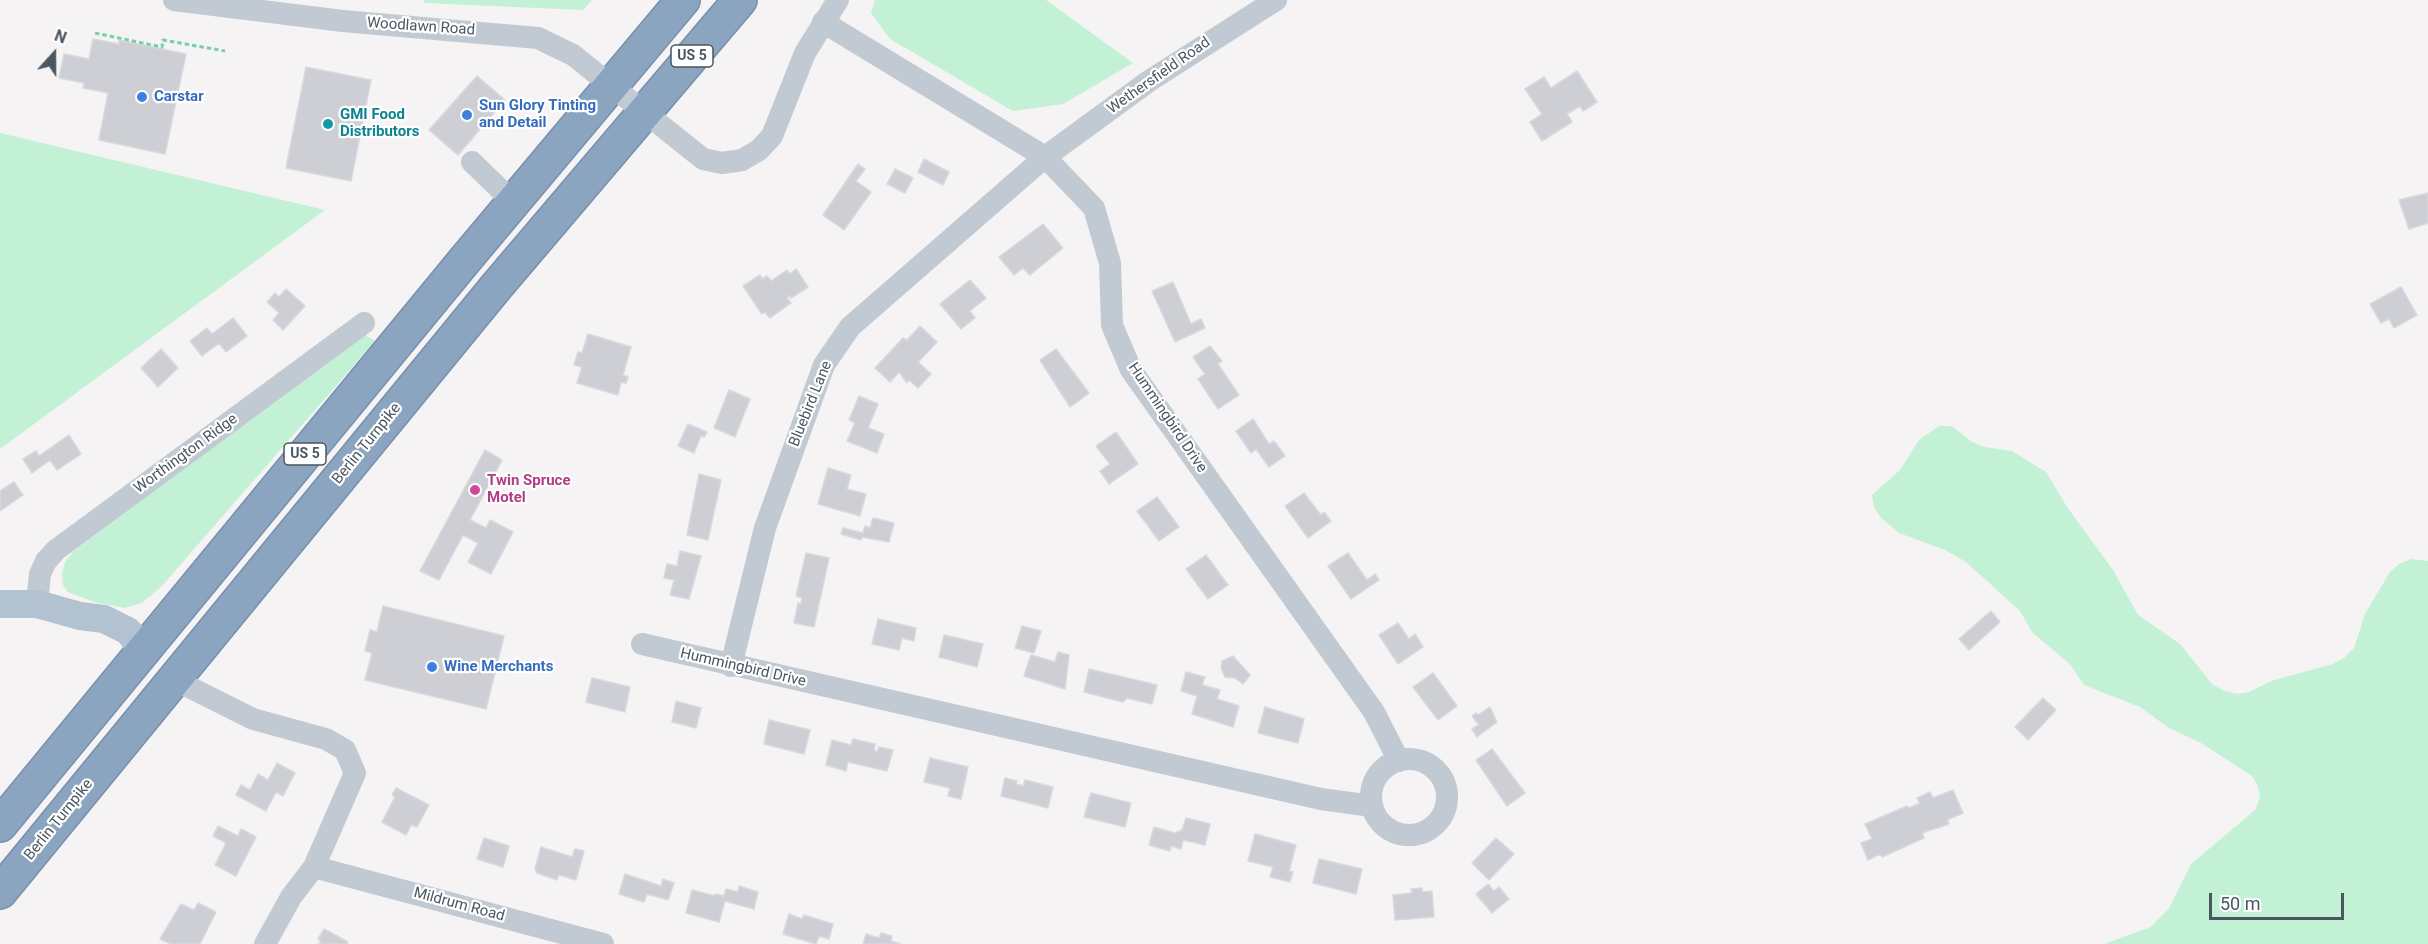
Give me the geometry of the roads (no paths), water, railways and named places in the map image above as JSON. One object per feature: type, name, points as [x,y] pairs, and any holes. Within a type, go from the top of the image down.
[{"type":"highway","name":"US 5","points":[[0,825],[513,202],[683,0]]},
{"type":"highway","name":"Berlin Turnpike","points":[[0,892],[490,295],[740,0]]},
{"type":"main road","points":[[0,604],[37,604],[81,616],[104,619],[128,631],[136,641],[140,655],[175,680]]},
{"type":"street","name":"Woodlawn Road","points":[[174,0],[331,20],[538,38],[573,55],[645,112]]},
{"type":"street","points":[[645,112],[703,159],[722,163],[742,160],[759,150],[772,136],[793,81],[823,22],[838,0]]},
{"type":"street","name":"Wethersfield Road","points":[[1045,158],[1149,81],[1276,0]]},
{"type":"street","name":"Hummingbird Drive","points":[[823,22],[1045,158],[1094,208],[1110,263],[1112,325],[1131,370],[1374,712],[1399,761]]},
{"type":"street","name":"Bluebird Lane","points":[[731,666],[765,528],[824,365],[850,327],[1045,158]]},
{"type":"street","points":[[472,162],[513,202]]},
{"type":"street","name":"Worthington Ridge","points":[[37,604],[40,574],[46,561],[56,550],[364,323]]},
{"type":"street","name":"Hummingbird Drive","points":[[642,644],[1310,796],[1372,806]]},
{"type":"street","points":[[175,680],[253,719],[326,739],[345,750],[355,773],[314,867],[291,897],[265,944]]},
{"type":"street","points":[[1399,761],[1420,762],[1440,776],[1446,796],[1441,817],[1422,832],[1401,834],[1382,824],[1372,806],[1371,791],[1377,777],[1385,768],[1399,761]]},
{"type":"street","name":"Mildrum Road","points":[[314,867],[603,944]]},
{"type":"place","name":"Carstar","points":[[142,97]]},
{"type":"place","name":"Sun Glory Tinting and Detail","points":[[467,115]]},
{"type":"place","name":"GMI Food Distributors","points":[[328,124]]},
{"type":"place","name":"Twin Spruce Motel","points":[[475,490]]},
{"type":"place","name":"Wine Merchants","points":[[432,667]]}]
